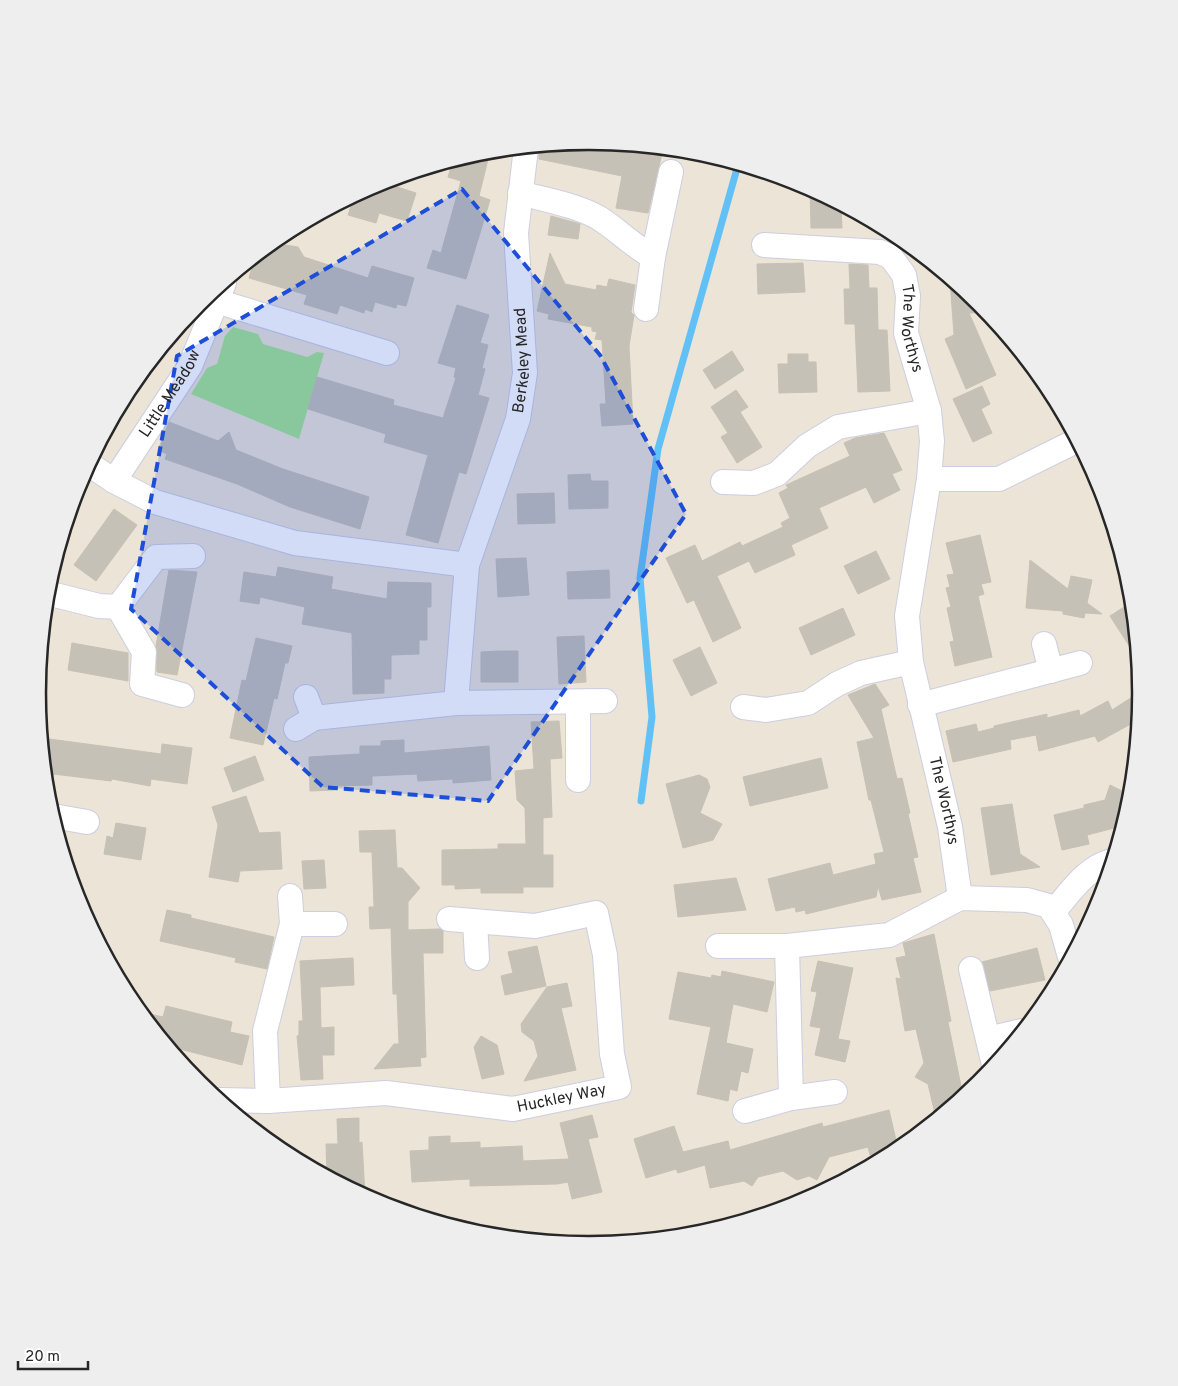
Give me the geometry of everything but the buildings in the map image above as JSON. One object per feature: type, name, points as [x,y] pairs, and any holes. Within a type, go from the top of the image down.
[{"type":"street","name":"Berkeley Mead","points":[[456,703],[467,565],[518,419],[524,373],[516,233],[525,154]]},
{"type":"street","points":[[646,309],[653,257],[671,172]]},
{"type":"street","points":[[520,193],[575,208],[597,217],[622,233],[639,249],[653,257]]},
{"type":"street","name":"The Worthys","points":[[764,245],[880,252],[891,257],[904,276],[908,296],[906,332],[929,411],[932,441],[929,479],[907,616],[911,662],[950,827],[960,898]]},
{"type":"street","name":"Little Meadow","points":[[222,293],[387,353]]},
{"type":"street","name":"Little Meadow","points":[[114,481],[190,366],[218,297]]},
{"type":"street","points":[[723,482],[754,483],[777,474],[807,446],[838,427],[929,411]]},
{"type":"street","points":[[929,479],[999,479],[1070,443]]},
{"type":"street","points":[[95,468],[114,481],[155,502],[295,543],[467,565]]},
{"type":"street","points":[[118,607],[156,557],[193,556]]},
{"type":"street","points":[[56,595],[100,606],[118,607]]},
{"type":"street","points":[[118,607],[144,652],[142,684],[182,695]]},
{"type":"street","points":[[1044,644],[1051,671]]},
{"type":"street","points":[[743,707],[766,710],[808,703],[837,684],[861,673],[911,662]]},
{"type":"street","points":[[920,705],[1080,663]]},
{"type":"street","points":[[305,714],[456,703],[604,701]]},
{"type":"street","points":[[578,702],[578,780]]},
{"type":"street","points":[[61,818],[86,822]]},
{"type":"street","points":[[1053,912],[1090,872],[1099,864],[1104,862]]},
{"type":"street","points":[[268,1101],[265,1031],[292,924],[290,896]]},
{"type":"street","points":[[718,946],[786,946],[889,936],[960,898],[1027,900],[1049,906],[1061,925],[1068,948]]},
{"type":"street","name":"Huckley Way","points":[[230,1100],[268,1101],[386,1092],[513,1109],[619,1087],[612,1054],[604,955],[596,913],[536,926],[449,919]]},
{"type":"street","points":[[475,922],[478,958]]},
{"type":"street","points":[[292,924],[335,924]]},
{"type":"street","points":[[786,946],[791,1098]]},
{"type":"street","points":[[971,969],[992,1056]]},
{"type":"street","points":[[988,1039],[1011,1034]]},
{"type":"street","points":[[744,1111],[791,1098],[835,1092]]},
{"type":"highlighted area","points":[[462,189],[600,355],[686,514],[488,801],[323,787],[131,609],[177,356]]},
{"type":"green space","points":[[233,327],[258,334],[263,344],[307,357],[317,352],[324,353],[299,439],[191,394],[207,368],[217,364],[225,336]]},
{"type":"waterway","points":[[641,801],[652,717],[640,578],[658,449],[736,171]]}]
